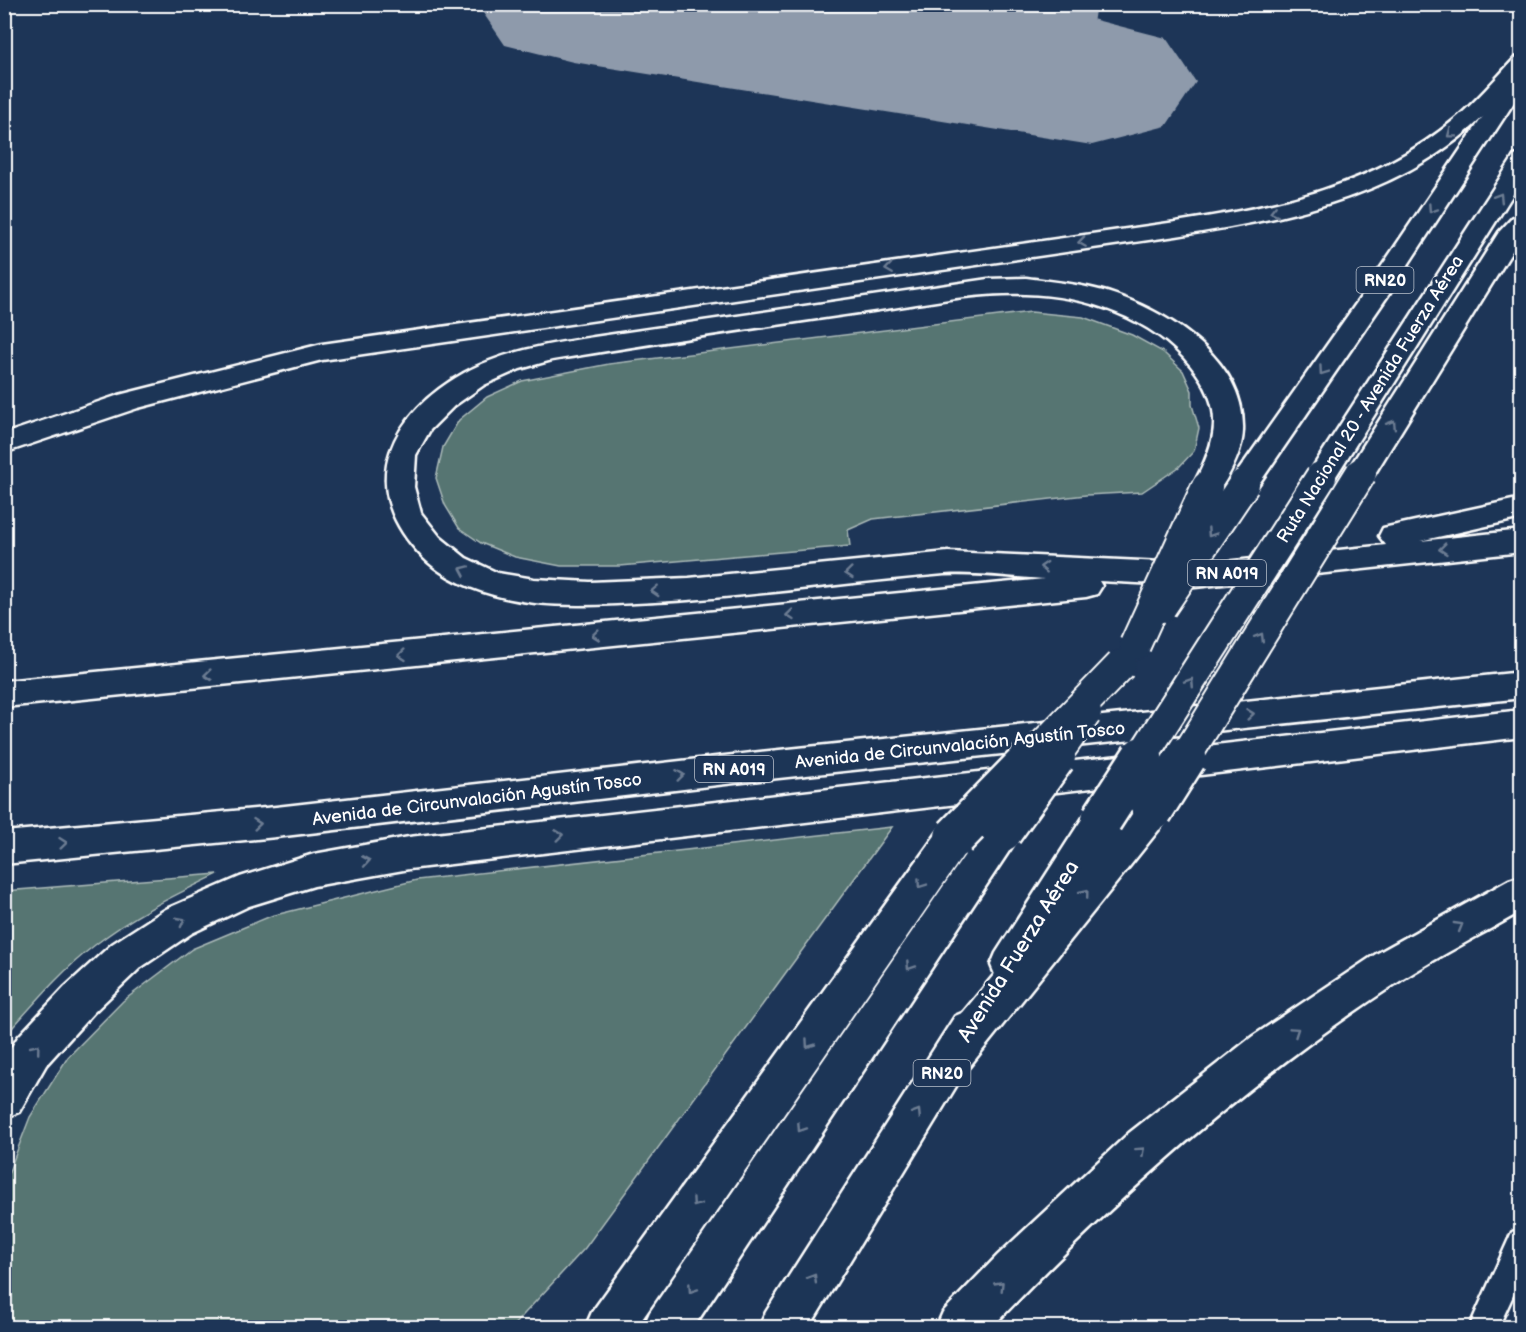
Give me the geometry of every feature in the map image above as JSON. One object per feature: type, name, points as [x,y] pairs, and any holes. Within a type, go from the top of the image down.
[{"type":"main road","points":[[4,444],[129,401],[322,352],[1176,229],[1279,212],[1350,188],[1413,160],[1454,132],[1479,111],[1521,62]]},
{"type":"main road","name":"RN20","points":[[666,1328],[1002,831],[1128,655],[1376,294],[1521,73]]},
{"type":"main road","name":"Ruta Nacional 20 - Avenida Fuerza Aérea","points":[[1102,819],[1521,160]]},
{"type":"main road","points":[[955,1053],[1152,812],[1360,473],[1511,232],[1521,222]]},
{"type":"main road","points":[[608,1328],[955,837],[1128,655],[1207,487],[1222,459],[1230,431],[1225,398],[1214,376],[1196,354],[1170,332],[1141,314],[1105,300],[1068,291],[1026,286],[988,287],[583,346],[510,363],[474,379],[444,400],[419,425],[402,455],[399,487],[407,516],[429,545],[455,566],[492,583],[534,591],[590,594],[689,589],[948,563],[1220,574],[1521,508]]},
{"type":"main road","name":"RN A019","points":[[4,694],[1220,574],[1521,541]]},
{"type":"main road","name":"Avenida de Circunvalación Agustín Tosco","points":[[4,849],[276,822],[760,766],[1521,685]]},
{"type":"main road","points":[[4,1098],[32,1051],[79,1000],[126,956],[179,921],[199,911],[240,893],[314,870],[409,852],[1521,723]]},
{"type":"main road","name":"Avenida Fuerza Aérea","points":[[782,1328],[1102,819]]},
{"type":"main road","points":[[959,1328],[1014,1271],[1144,1148],[1267,1050],[1390,966],[1521,892]]},
{"type":"lane","points":[[1484,1328],[1521,1242]]},
{"type":"green space","points":[[1031,312],[1083,317],[1132,335],[1163,352],[1183,371],[1192,391],[1192,405],[1199,428],[1194,451],[1179,467],[1142,492],[1086,495],[873,519],[848,530],[850,546],[620,566],[561,566],[515,557],[481,543],[459,528],[445,505],[436,478],[443,447],[459,420],[487,397],[522,381],[609,364]]},
{"type":"green space","points":[[892,827],[585,1248],[512,1327],[5,1327],[5,1182],[30,1117],[68,1057],[123,1001],[192,949],[271,916],[417,880]]},
{"type":"green space","points":[[218,874],[139,915],[109,934],[59,977],[5,1036],[5,891]]},
{"type":"taxiway","points":[[1044,75],[1057,4]]},
{"type":"runway","points":[[573,4],[1092,82]]}]
